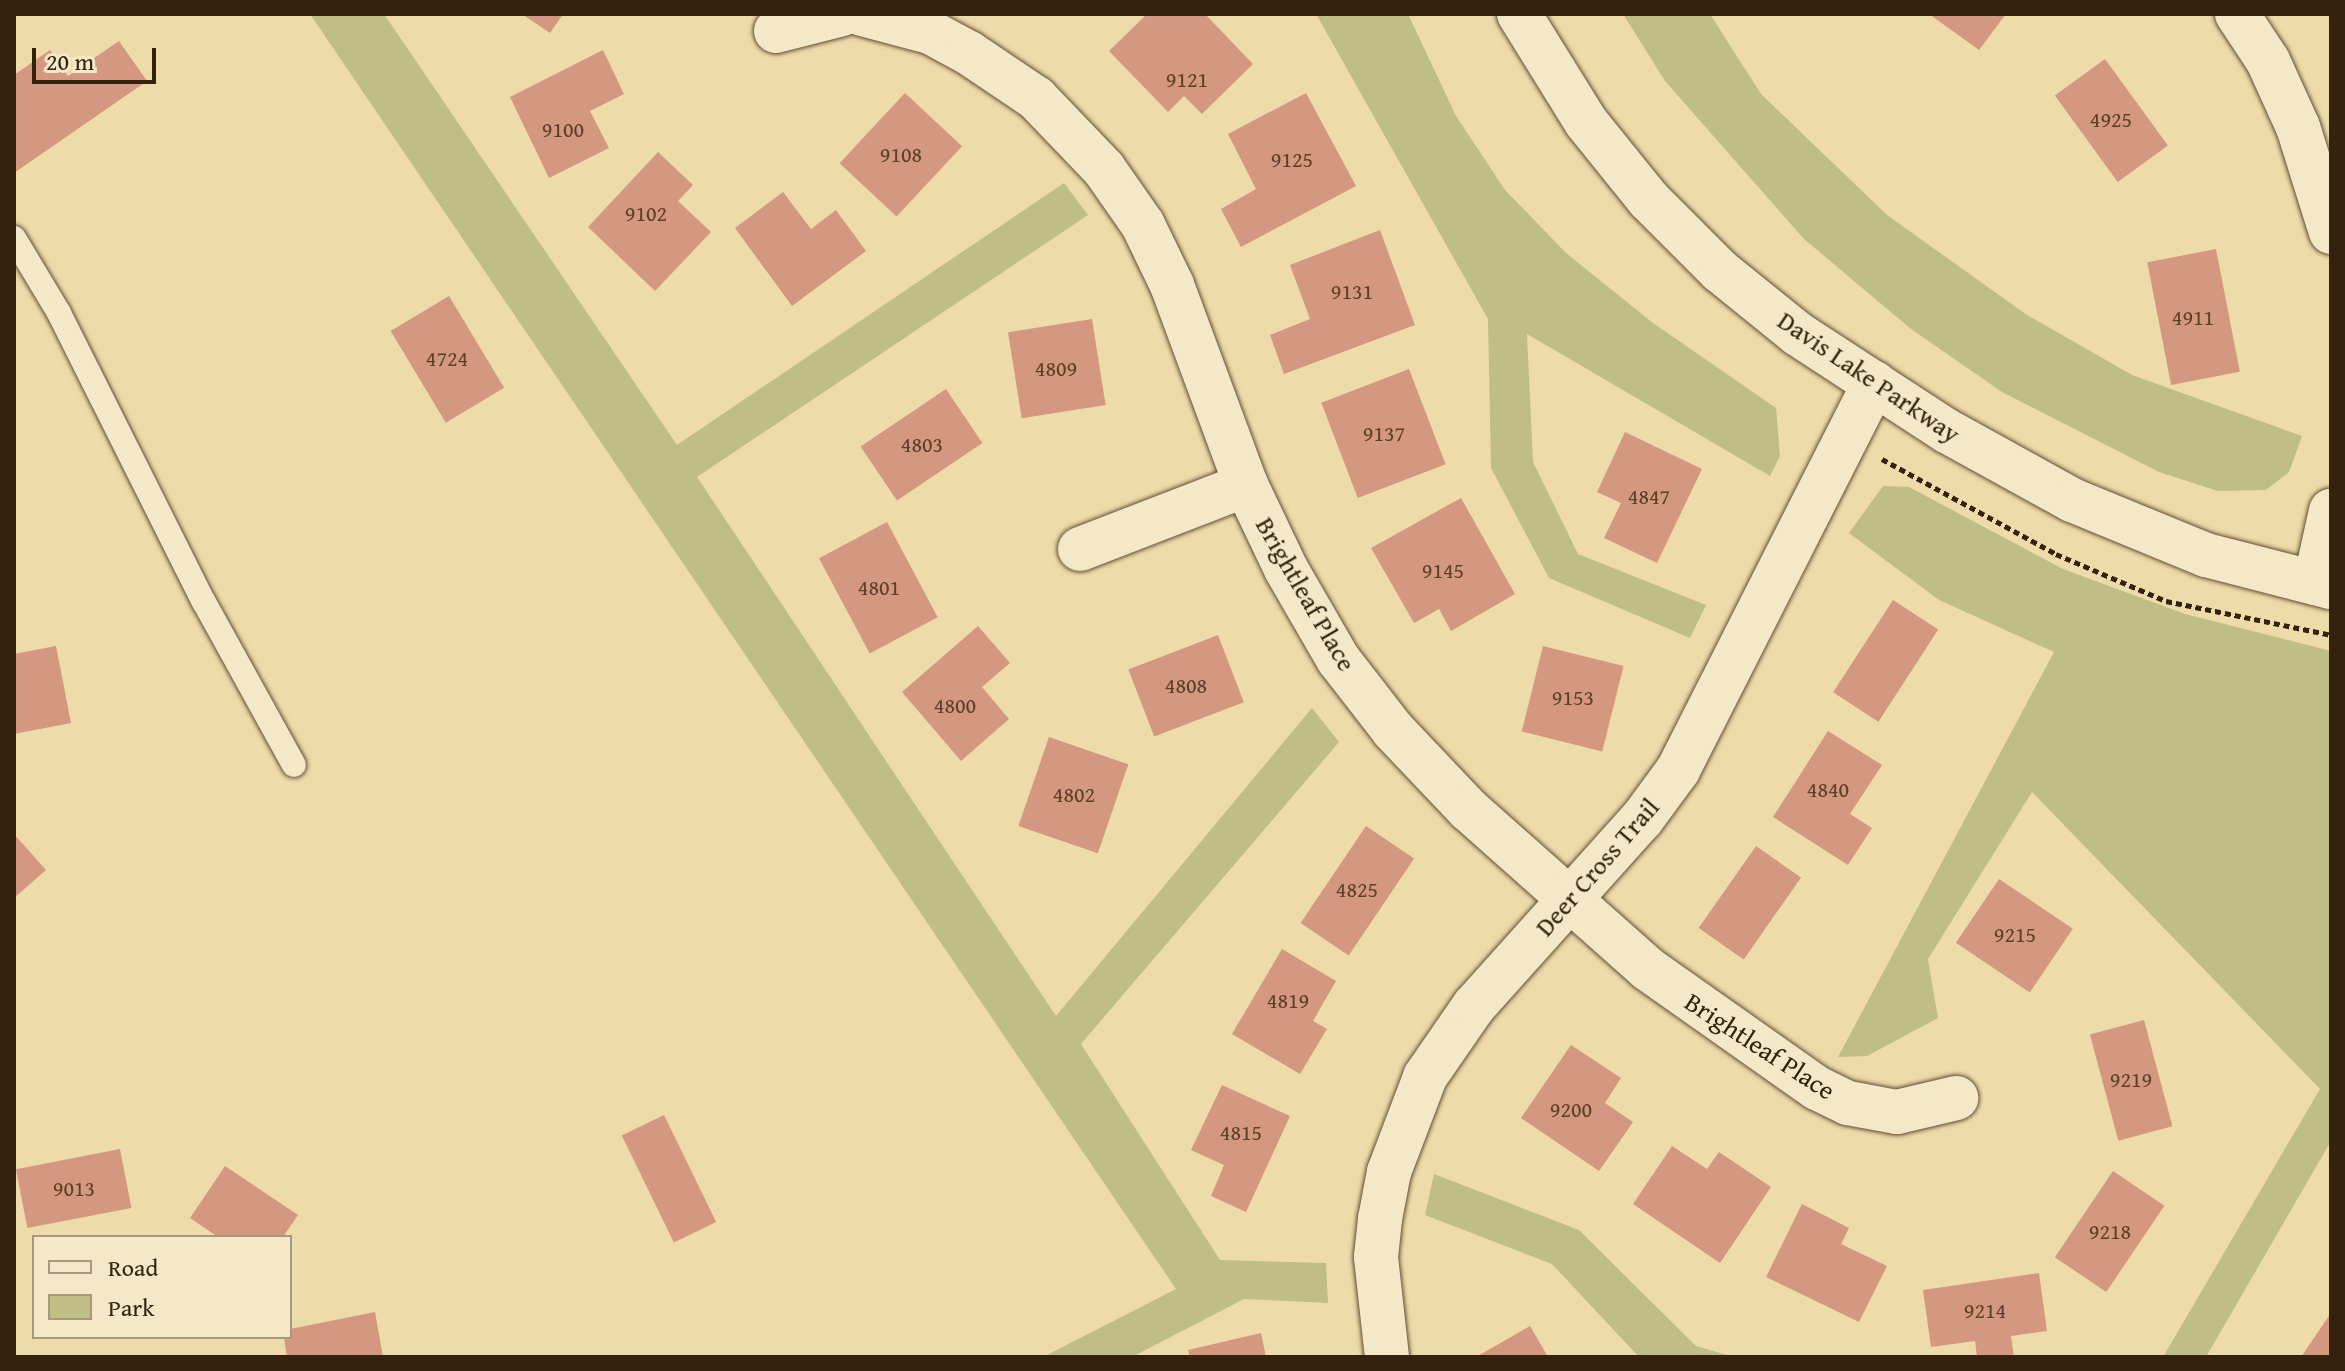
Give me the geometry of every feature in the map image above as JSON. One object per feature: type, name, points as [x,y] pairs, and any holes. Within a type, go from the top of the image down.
[{"type":"street","points":[[776,31],[842,14]]},
{"type":"street","name":"Brightleaf Place","points":[[862,14],[930,32],[969,53],[1036,98],[1104,169],[1143,225],[1172,285],[1246,485],[1338,659],[1393,730],[1469,810],[1648,969],[1817,1088],[1848,1103],[1897,1112],[1956,1098]]},
{"type":"street","name":"Davis Lake Parkway","points":[[1519,14],[1586,122],[1649,200],[1720,271],[1798,334],[1874,383],[2072,500],[2206,555],[2323,585]]},
{"type":"street","points":[[2237,14],[2268,61],[2298,127],[2331,232]]},
{"type":"street","name":"Deer Cross Trail","points":[[1387,1357],[1376,1257],[1389,1172],[1408,1112],[1467,1016],[1570,900],[1678,770],[1874,383]]},
{"type":"street","points":[[1080,549],[1246,485]]},
{"type":"street","points":[[2323,585],[2331,511]]},
{"type":"lane","points":[[14,238],[59,313],[204,602],[294,765]]},
{"type":"green space","points":[[310,14],[384,14],[677,445],[1064,183],[1088,215],[697,477],[1056,1016],[1312,708],[1339,742],[1081,1044],[1220,1260],[1326,1263],[1328,1303],[1244,1299],[1132,1357],[1043,1357],[1176,1289]]},
{"type":"green space","points":[[1316,14],[1408,14],[1456,116],[1505,190],[1566,253],[1653,323],[1776,408],[1780,456],[1770,476],[1527,334],[1533,462],[1578,554],[1706,605],[1690,638],[1549,578],[1491,468],[1488,319]]},
{"type":"green space","points":[[1623,14],[1710,14],[1761,94],[1887,215],[2027,315],[2132,375],[2302,436],[2289,472],[2266,490],[2218,491],[2159,472],[2002,392],[1911,329],[1804,239],[1665,81]]},
{"type":"green space","points":[[1883,486],[1909,487],[2063,569],[2185,614],[2331,651],[2331,1141],[2206,1357],[2163,1357],[2320,1089],[2032,792],[1928,959],[1938,1018],[1867,1056],[1838,1057],[2054,652],[1939,600],[1849,533]]},
{"type":"green space","points":[[1434,1174],[1579,1230],[1696,1346],[1734,1357],[1639,1357],[1552,1264],[1425,1215]]},
{"type":"building","points":[[522,14],[563,14],[550,33]]},
{"type":"building","points":[[1147,14],[1205,14],[1253,64],[1202,114],[1184,96],[1168,112],[1109,51]]},
{"type":"building","points":[[1929,14],[2006,14],[1979,50]]},
{"type":"building","points":[[119,41],[147,81],[14,173],[14,75],[50,50],[68,76]]},
{"type":"building","points":[[603,50],[624,94],[590,111],[609,148],[549,178],[510,97]]},
{"type":"building","points":[[2105,59],[2168,146],[2118,182],[2055,95]]},
{"type":"building","points":[[905,93],[962,146],[897,216],[840,163]]},
{"type":"building","points":[[1306,93],[1356,186],[1241,247],[1221,209],[1256,189],[1228,134]]},
{"type":"building","points":[[658,152],[693,185],[678,201],[711,232],[655,291],[588,227]]},
{"type":"building","points":[[783,192],[811,229],[836,210],[866,251],[792,306],[735,228]]},
{"type":"building","points":[[1380,230],[1415,325],[1284,374],[1270,335],[1310,319],[1290,265]]},
{"type":"building","points":[[2216,249],[2240,372],[2171,385],[2147,262]]},
{"type":"building","points":[[449,296],[504,388],[446,423],[391,331]]},
{"type":"building","points":[[1092,319],[1106,405],[1022,418],[1008,332]]},
{"type":"building","points":[[1409,369],[1446,464],[1358,498],[1321,403]]},
{"type":"building","points":[[946,389],[982,443],[897,500],[861,447]]},
{"type":"building","points":[[1625,432],[1702,469],[1657,563],[1604,538],[1621,503],[1597,492]]},
{"type":"building","points":[[1461,498],[1515,594],[1451,631],[1439,609],[1414,623],[1371,548]]},
{"type":"building","points":[[887,522],[938,617],[870,654],[819,558]]},
{"type":"building","points":[[1893,600],[1938,629],[1878,722],[1833,692]]},
{"type":"building","points":[[978,626],[1010,663],[982,687],[1009,719],[961,761],[902,692]]},
{"type":"building","points":[[1218,635],[1244,702],[1154,737],[1128,669]]},
{"type":"building","points":[[56,646],[71,723],[14,734],[14,654]]},
{"type":"building","points":[[1543,646],[1624,666],[1602,751],[1522,731]]},
{"type":"building","points":[[1828,731],[1882,765],[1850,814],[1872,828],[1848,865],[1773,817]]},
{"type":"building","points":[[1049,737],[1128,764],[1098,853],[1018,826]]},
{"type":"building","points":[[1366,826],[1414,858],[1349,955],[1301,923]]},
{"type":"building","points":[[14,834],[46,870],[14,898]]},
{"type":"building","points":[[1756,846],[1801,878],[1744,959],[1699,928]]},
{"type":"building","points":[[1999,879],[2073,929],[2030,993],[1956,943]]},
{"type":"building","points":[[1282,949],[1336,981],[1313,1021],[1327,1029],[1300,1074],[1232,1034]]},
{"type":"building","points":[[2144,1020],[2172,1126],[2118,1141],[2090,1034]]},
{"type":"building","points":[[1571,1045],[1621,1078],[1605,1103],[1633,1122],[1599,1171],[1521,1118]]},
{"type":"building","points":[[1222,1085],[1290,1116],[1246,1212],[1211,1196],[1224,1165],[1191,1150]]},
{"type":"building","points":[[664,1115],[716,1222],[674,1243],[622,1136]]},
{"type":"building","points":[[1672,1146],[1707,1169],[1719,1152],[1771,1187],[1720,1263],[1633,1204]]},
{"type":"building","points":[[120,1149],[131,1208],[27,1228],[16,1169]]},
{"type":"building","points":[[225,1166],[298,1215],[284,1235],[215,1235],[190,1218]]},
{"type":"building","points":[[2113,1171],[2164,1206],[2106,1292],[2055,1257]]},
{"type":"building","points":[[1802,1204],[1849,1228],[1841,1244],[1887,1266],[1859,1322],[1766,1277]]},
{"type":"building","points":[[2039,1273],[2047,1331],[2011,1336],[2014,1357],[1977,1357],[1975,1341],[1931,1347],[1923,1290]]},
{"type":"building","points":[[375,1312],[383,1357],[287,1357],[284,1339],[292,1339],[292,1329]]},
{"type":"building","points":[[2331,1313],[2331,1357],[2301,1357]]},
{"type":"building","points":[[1530,1326],[1548,1357],[1476,1357]]},
{"type":"building","points":[[1261,1333],[1266,1357],[1190,1357],[1188,1350]]}]
